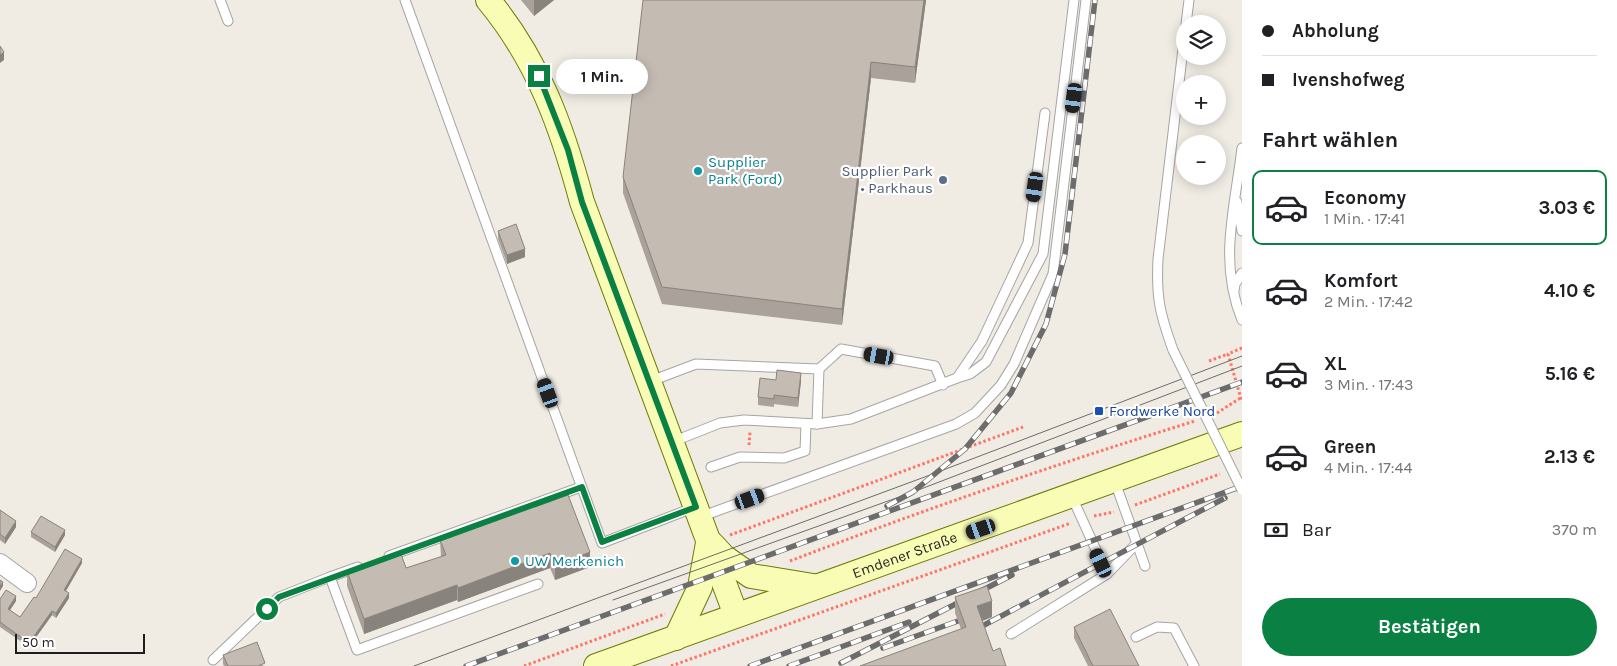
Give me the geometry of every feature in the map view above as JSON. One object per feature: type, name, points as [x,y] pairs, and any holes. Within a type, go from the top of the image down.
[{"type":"street","points":[[488,0],[512,28],[539,76],[568,150],[582,202],[698,512],[717,536],[724,557],[751,576],[817,586]]},
{"type":"street","name":"Emdener Straße","points":[[596,666],[1114,482],[1242,434]]},
{"type":"street","points":[[676,638],[694,604],[717,536]]},
{"type":"street","points":[[717,536],[736,615]]},
{"type":"street","points":[[0,563],[27,583]]},
{"type":"lane","points":[[220,0],[228,21]]},
{"type":"lane","points":[[405,0],[602,542],[698,512],[956,424],[975,413],[1001,385],[1014,364],[1053,274],[1086,0]]},
{"type":"lane","points":[[671,443],[720,423],[751,421],[816,424],[851,419],[970,374],[986,362],[1043,254],[1074,0]]},
{"type":"lane","points":[[1187,15],[1189,0]]},
{"type":"lane","points":[[1181,65],[1158,259],[1157,292],[1164,325],[1174,350],[1242,490]]},
{"type":"lane","points":[[957,378],[982,341],[1028,243],[1045,113]]},
{"type":"lane","points":[[1242,148],[1229,230],[1228,252],[1234,293],[1242,320]]},
{"type":"lane","points":[[1236,194],[1242,231]]},
{"type":"lane","points":[[1234,293],[1235,284],[1242,273]]},
{"type":"lane","points":[[649,382],[696,364],[819,369],[841,349],[935,366],[943,385]]},
{"type":"lane","points":[[816,424],[819,369]]},
{"type":"lane","points":[[711,467],[740,456],[784,458],[805,451],[806,424]]},
{"type":"lane","points":[[1114,482],[1145,566]]},
{"type":"lane","points":[[377,561],[582,487]]},
{"type":"lane","points":[[1072,497],[1080,520],[1107,574]]},
{"type":"lane","points":[[1011,634],[1107,574],[1137,544]]},
{"type":"lane","points":[[213,660],[279,597],[367,564]]},
{"type":"lane","points":[[330,577],[357,650],[538,584]]},
{"type":"lane","points":[[1136,637],[1157,627],[1174,628],[1194,666]]},
{"type":"path","points":[[1209,361],[1242,348]]},
{"type":"path","points":[[1210,415],[1224,410],[1241,399],[1228,354]]},
{"type":"path","points":[[786,563],[871,530],[1079,456],[1204,418]]},
{"type":"path","points":[[748,457],[751,421]]},
{"type":"path","points":[[717,536],[732,536],[1023,427]]},
{"type":"path","points":[[671,666],[1080,520],[1124,509],[1224,473]]},
{"type":"path","points":[[524,666],[694,604]]},
{"type":"building","name":"Supplier Park (Ford)","points":[[643,0],[924,0],[915,67],[871,62],[842,309],[662,287],[623,177]]},
{"type":"building","points":[[0,46],[4,52],[0,55]]},
{"type":"building","points":[[516,224],[525,249],[507,255],[498,231]]},
{"type":"building","points":[[777,370],[801,373],[798,398],[774,395],[774,399],[758,397],[760,378],[776,380]]},
{"type":"building","points":[[568,495],[590,552],[555,566],[550,553],[458,588],[457,585],[364,619],[347,571],[400,551],[406,568],[446,555],[440,540],[534,505],[535,507]]},
{"type":"building","points":[[0,510],[16,521],[5,538],[0,534]]},
{"type":"building","points":[[41,516],[65,530],[55,547],[31,532]]},
{"type":"building","points":[[65,549],[82,559],[64,590],[69,593],[56,613],[52,611],[29,643],[0,622],[0,599],[6,590],[16,596],[8,609],[20,617],[34,597],[36,598]]},
{"type":"building","points":[[987,586],[992,601],[977,606],[993,651],[1000,648],[1006,666],[860,666],[966,627],[955,597]]},
{"type":"building","points":[[1110,609],[1139,666],[1093,666],[1074,627]]},
{"type":"building","points":[[257,642],[265,663],[258,666],[228,666],[223,655]]},
{"type":"tram line","points":[[414,666],[930,475],[1242,356]]},
{"type":"tram line","points":[[613,600],[913,492],[1242,366]]},
{"type":"railway","points":[[887,506],[913,492],[965,449],[1011,393],[1046,324],[1065,254],[1095,0]]},
{"type":"railway","points":[[466,666],[1242,382]]},
{"type":"railway","points":[[750,666],[1242,486]]},
{"type":"railway","points":[[971,632],[1225,498]]},
{"type":"railway","points":[[841,663],[1012,575]]},
{"type":"railway","points":[[883,648],[958,621]]},
{"type":"railway","points":[[789,666],[909,622]]},
{"type":"place","name":"Supplier Park (Ford)","points":[[698,171]]},
{"type":"place","name":"Supplier Park • Parkhaus","points":[[943,180]]},
{"type":"place","name":"Fordwerke Nord","points":[[1099,411]]},
{"type":"place","name":"UW Merkenich","points":[[515,561]]},
{"type":"route","points":[[267,609],[279,597],[582,487],[602,542],[696,507],[582,202],[568,150],[539,76]]}]
